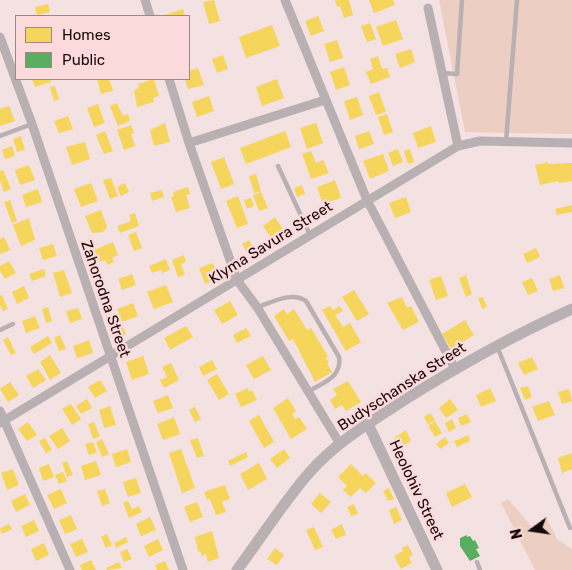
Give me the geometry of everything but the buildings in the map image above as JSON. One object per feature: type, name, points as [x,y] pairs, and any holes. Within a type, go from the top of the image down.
[{"type":"street","points":[[145,0],[150,15]]},
{"type":"street","points":[[285,0],[367,200],[455,368]]},
{"type":"street","points":[[428,8],[458,146]]},
{"type":"street","name":"Zahorodna Street","points":[[0,37],[15,78]]},
{"type":"street","name":"Zahorodna Street","points":[[16,80],[183,570]]},
{"type":"street","points":[[169,80],[189,144],[237,280],[257,307],[340,444]]},
{"type":"street","points":[[189,144],[325,100]]},
{"type":"street","name":"Klyma Savura Street","points":[[3,422],[458,146],[480,141],[572,143]]},
{"type":"street","name":"Budyschanska Street","points":[[237,570],[304,479],[340,444],[455,368],[496,345],[572,310]]},
{"type":"street","points":[[0,411],[3,422],[70,570]]},
{"type":"street","name":"Heolohiv Street","points":[[368,424],[436,570]]},
{"type":"lane","points":[[441,72],[457,74],[462,0]]},
{"type":"lane","points":[[506,142],[517,0]]},
{"type":"lane","points":[[0,136],[32,124]]},
{"type":"lane","points":[[278,166],[310,235]]},
{"type":"lane","points":[[257,307],[290,297],[300,296],[306,301],[339,357],[340,366],[338,373],[308,392]]},
{"type":"lane","points":[[0,330],[13,324]]},
{"type":"lane","points":[[496,345],[570,528]]},
{"type":"lane","points":[[477,562],[480,570]]},
{"type":"shaded area","points":[[439,0],[572,0],[572,134],[465,132]]},
{"type":"shaded area","points":[[508,499],[532,527],[547,519],[557,539],[572,549],[572,570],[535,570],[501,503]]}]
